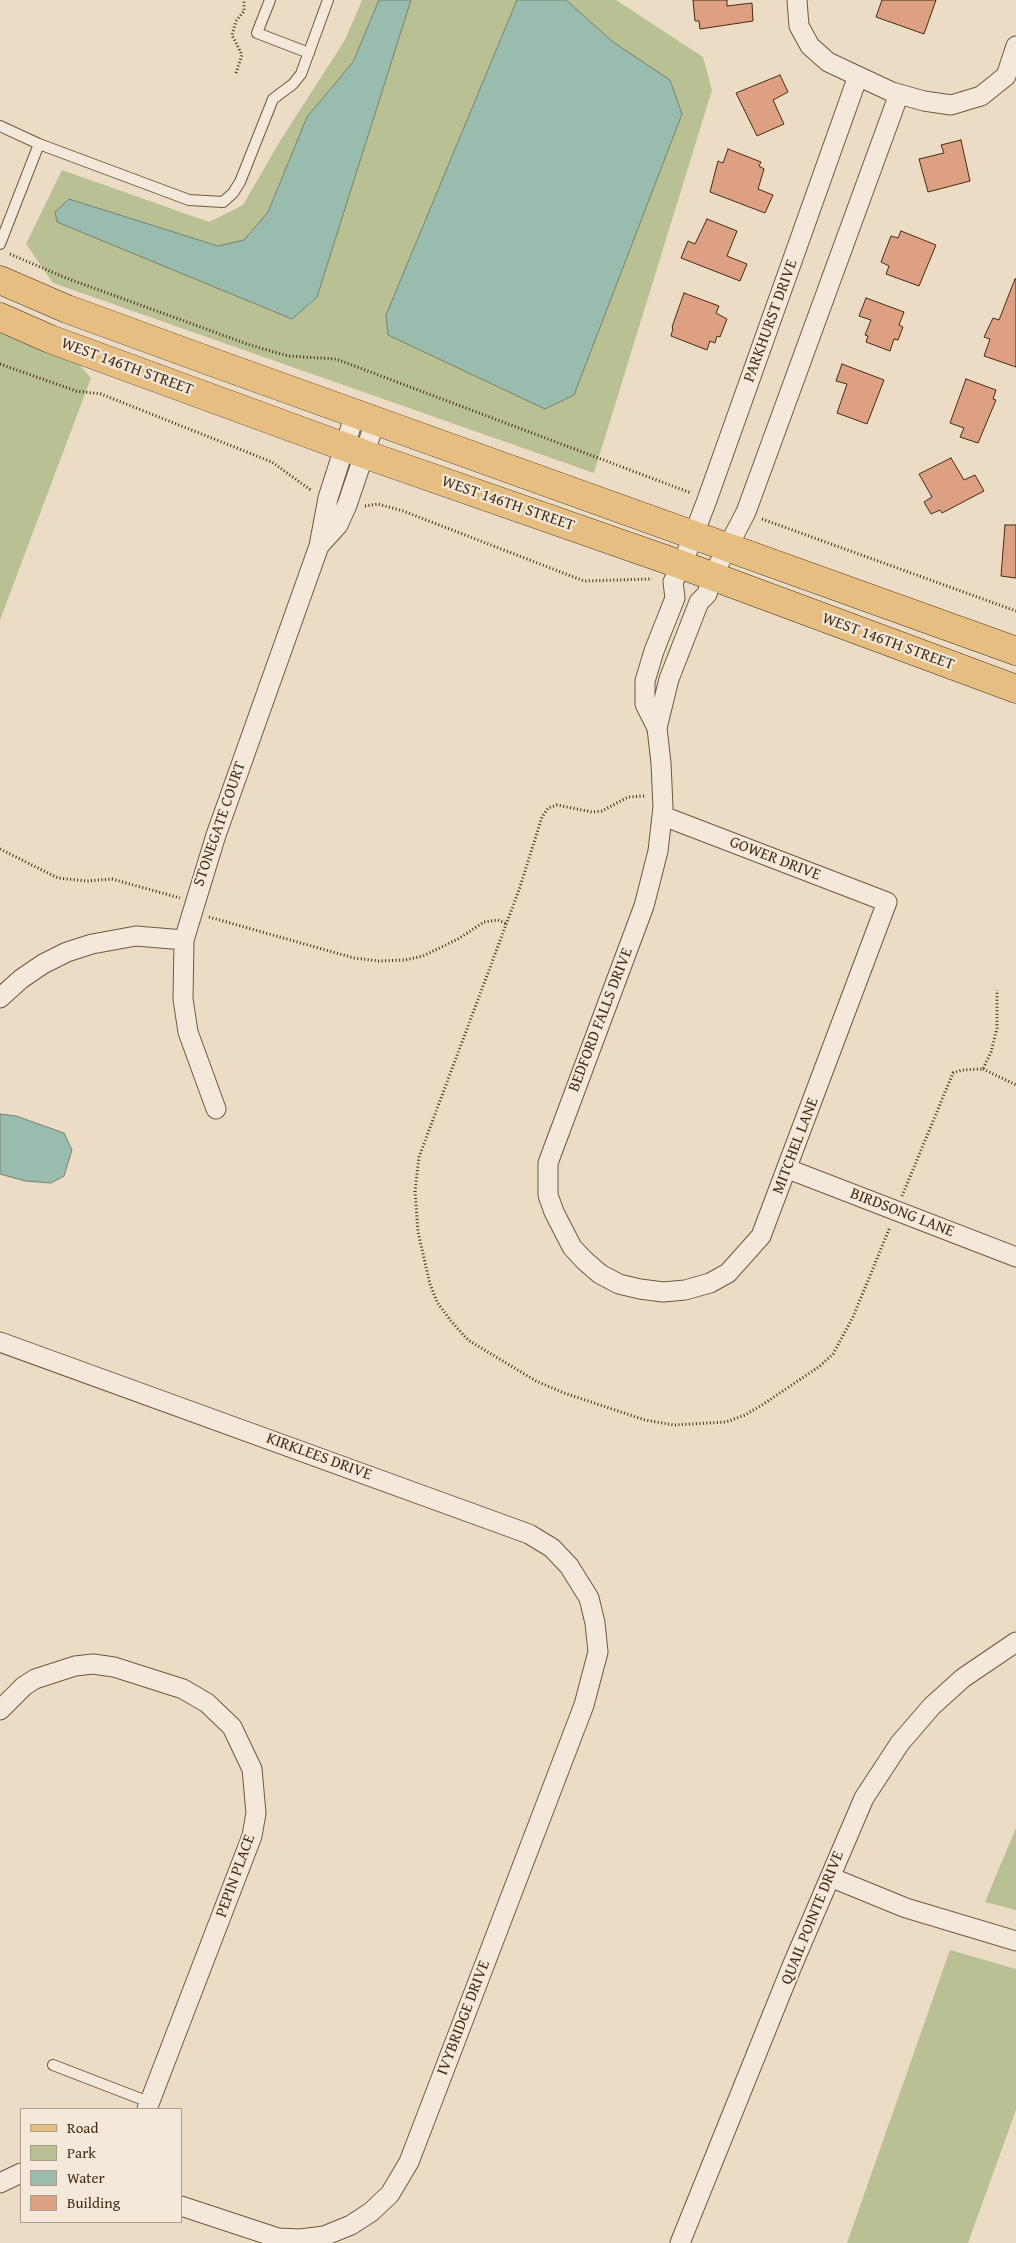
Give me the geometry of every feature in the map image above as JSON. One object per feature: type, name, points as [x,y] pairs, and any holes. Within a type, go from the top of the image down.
[{"type":"main road","name":"WEST 146TH STREET","points":[[0,280],[67,309],[365,418],[694,534],[1016,651]]},
{"type":"main road","name":"WEST 146TH STREET","points":[[0,317],[50,339],[354,450],[682,565],[1016,690]]},
{"type":"street","points":[[798,0],[799,26],[810,46],[828,62],[899,94],[924,101],[952,104],[981,96],[1006,76],[1016,46]]},
{"type":"street","name":"PARKHURST DRIVE","points":[[682,565],[858,76]]},
{"type":"street","points":[[712,577],[746,512],[899,94]]},
{"type":"street","name":"STONEGATE COURT","points":[[216,1108],[188,1032],[183,999],[184,940],[193,906],[319,546],[324,512],[354,450],[365,418]]},
{"type":"street","name":"BEDFORD FALLS DRIVE","points":[[657,728],[645,704],[645,681],[654,650],[675,598],[673,582],[682,565]]},
{"type":"street","name":"BEDFORD FALLS DRIVE","points":[[619,1284],[600,1274],[572,1247],[560,1225],[548,1194],[548,1171],[555,1140],[644,906],[658,851],[663,816],[657,728],[669,679],[691,621],[700,602],[707,594],[712,577]]},
{"type":"street","name":"GOWER DRIVE","points":[[663,816],[887,902]]},
{"type":"street","name":"MITCHEL LANE","points":[[619,1284],[663,1292],[685,1290],[710,1283],[728,1273],[761,1236],[788,1169],[887,902]]},
{"type":"street","points":[[0,998],[21,979],[43,964],[84,946],[117,938],[136,936],[184,940]]},
{"type":"street","name":"BIRDSONG LANE","points":[[788,1169],[1016,1257]]},
{"type":"street","name":"KIRKLEES DRIVE","points":[[0,1342],[528,1534],[552,1548],[569,1566],[588,1598],[595,1623]]},
{"type":"street","name":"IVYBRIDGE DRIVE","points":[[182,2206],[278,2238],[300,2239],[324,2236],[351,2226],[371,2212],[390,2194],[409,2162],[584,1705],[598,1652],[595,1623]]},
{"type":"street","name":"QUAIL POINTE DRIVE","points":[[680,2243],[864,1798],[900,1743],[932,1706],[962,1678],[1016,1642]]},
{"type":"street","name":"PEPIN PLACE","points":[[0,1710],[24,1686],[35,1679],[75,1666],[93,1664],[114,1667],[155,1678],[183,1689],[207,1703],[232,1727],[252,1769],[256,1813],[252,1836],[148,2106]]},
{"type":"street","points":[[830,1877],[906,1908],[1016,1941]]},
{"type":"street","points":[[0,2183],[20,2173]]},
{"type":"lane","points":[[270,0],[257,33],[308,53]]},
{"type":"lane","points":[[0,126],[40,144],[189,200],[222,202],[233,193],[240,182],[273,99],[293,84],[301,74],[328,0]]},
{"type":"lane","points":[[0,244],[40,144]]},
{"type":"lane","points":[[53,2065],[148,2106]]},
{"type":"path","points":[[236,72],[242,55],[232,35],[236,21],[244,11],[244,0]]},
{"type":"path","points":[[9,254],[66,278],[250,345],[288,356],[336,359],[698,496]]},
{"type":"path","points":[[0,364],[76,391],[100,394],[272,462],[317,494]]},
{"type":"path","points":[[361,507],[378,504],[395,508],[584,581],[655,579]]},
{"type":"path","points":[[754,516],[1016,611]]},
{"type":"path","points":[[0,849],[58,878],[86,882],[112,879],[292,942],[354,958],[379,961],[405,960],[430,953],[484,922],[498,920],[507,924]]},
{"type":"path","points":[[983,1069],[991,1052],[997,1028],[997,990]]},
{"type":"path","points":[[852,1317],[953,1073],[962,1070],[983,1069],[1016,1085]]},
{"type":"green space","points":[[362,0],[616,0],[703,57],[712,90],[594,473],[53,283],[26,244],[62,170],[209,222],[243,205],[280,141],[345,40]]},
{"type":"green space","points":[[0,327],[77,362],[91,378],[0,620]]},
{"type":"green space","points":[[1016,1828],[1016,1910],[985,1902]]},
{"type":"green space","points":[[950,1950],[1016,1969],[1016,2110],[968,2243],[847,2243]]},
{"type":"water","points":[[379,0],[411,0],[317,297],[292,319],[57,222],[55,212],[69,199],[218,246],[244,240],[268,212],[307,117],[353,62]]},
{"type":"water","points":[[517,0],[566,0],[613,42],[670,80],[682,114],[574,395],[545,409],[388,335],[386,315]]},
{"type":"water","points":[[0,1114],[16,1116],[64,1133],[72,1150],[64,1176],[51,1183],[25,1181],[0,1174]]},
{"type":"building","points":[[693,0],[727,0],[727,6],[752,3],[753,21],[700,29],[699,21],[695,21]]},
{"type":"building","points":[[882,0],[936,0],[924,34],[876,17]]},
{"type":"building","points":[[780,75],[788,92],[773,100],[784,124],[757,136],[736,93]]},
{"type":"building","points":[[961,140],[970,181],[928,192],[919,159],[944,153],[941,145]]},
{"type":"building","points":[[728,149],[761,162],[759,166],[764,169],[758,189],[773,195],[765,213],[710,192],[718,161],[723,163]]},
{"type":"building","points":[[707,219],[737,231],[727,256],[747,264],[740,281],[681,258],[688,241],[695,244]]},
{"type":"building","points":[[901,231],[936,245],[919,286],[886,274],[889,266],[881,262],[891,236],[898,238]]},
{"type":"building","points":[[1015,279],[1016,367],[984,356],[990,339],[984,337],[993,318],[999,320]]},
{"type":"building","points":[[684,293],[719,306],[716,313],[727,319],[720,337],[717,336],[715,343],[710,341],[707,350],[671,336],[672,327]]},
{"type":"building","points":[[866,298],[904,312],[899,325],[903,327],[898,340],[894,339],[890,351],[866,342],[868,336],[865,335],[871,320],[859,316]]},
{"type":"building","points":[[842,364],[884,380],[867,424],[837,413],[847,384],[836,381]]},
{"type":"building","points":[[966,379],[996,390],[993,399],[996,400],[978,443],[960,437],[964,428],[950,423]]},
{"type":"building","points":[[951,458],[964,480],[975,475],[984,491],[942,513],[940,510],[931,514],[924,502],[932,497],[919,474]]},
{"type":"building","points":[[1005,525],[1016,525],[1016,578],[1001,576]]}]
